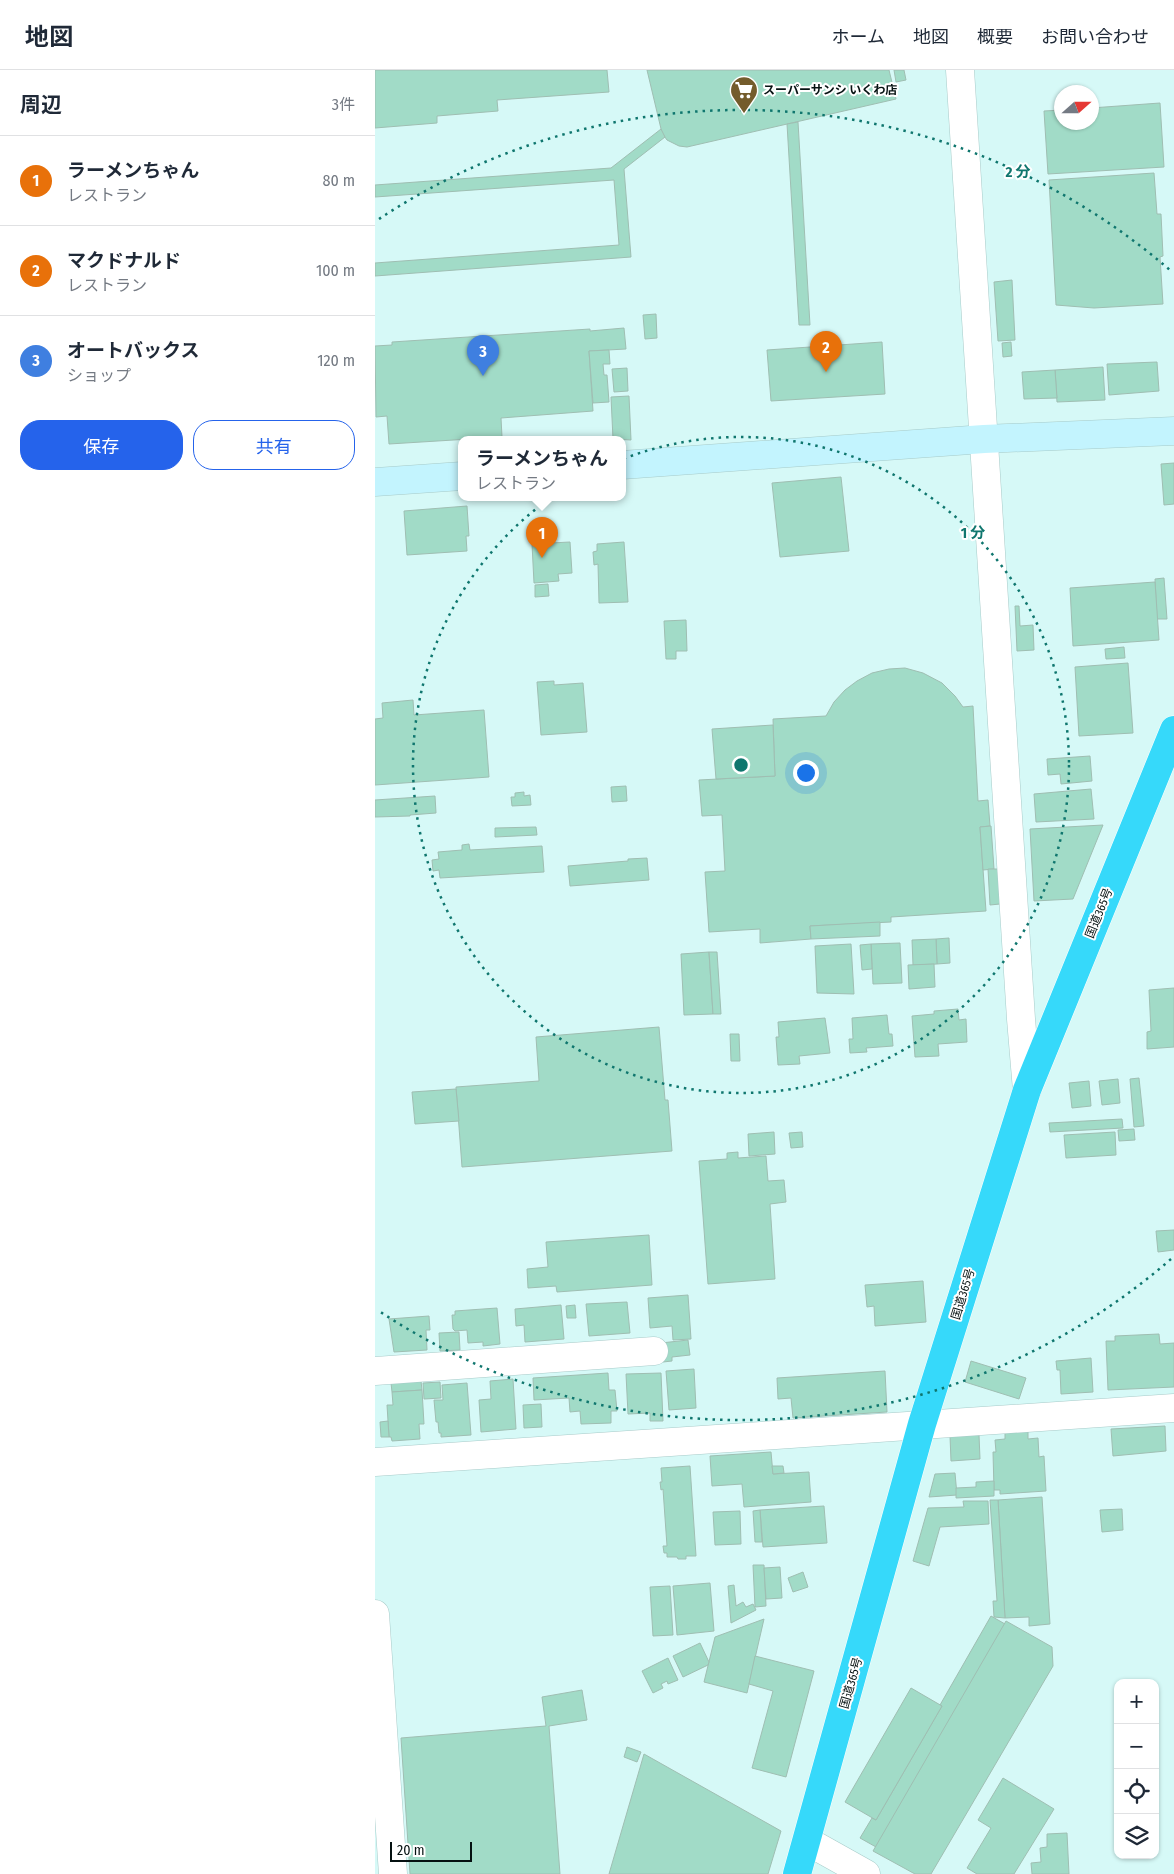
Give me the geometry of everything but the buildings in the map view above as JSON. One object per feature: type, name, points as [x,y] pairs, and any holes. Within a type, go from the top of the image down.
[{"type":"highway","name":"国道365号","points":[[797,1874],[922,1424],[1027,1090],[1174,730]]},
{"type":"street","points":[[960,70],[1027,1090]]},
{"type":"street","points":[[626,464],[984,439],[1174,431]]},
{"type":"street","points":[[375,482],[458,476]]},
{"type":"street","points":[[375,1371],[653,1351]]},
{"type":"street","points":[[375,1462],[1174,1408]]},
{"type":"street","points":[[375,1614],[393,1874]]},
{"type":"street","points":[[807,1841],[867,1874]]},
{"type":"place","name":"スーパーサンシ いくわ店","points":[[744,114]]},
{"type":"place","name":"マクドナルド","points":[[826,372]]},
{"type":"place","name":"オートバックス","points":[[483,376]]},
{"type":"place","name":"ラーメンちゃん","points":[[542,558]]}]
